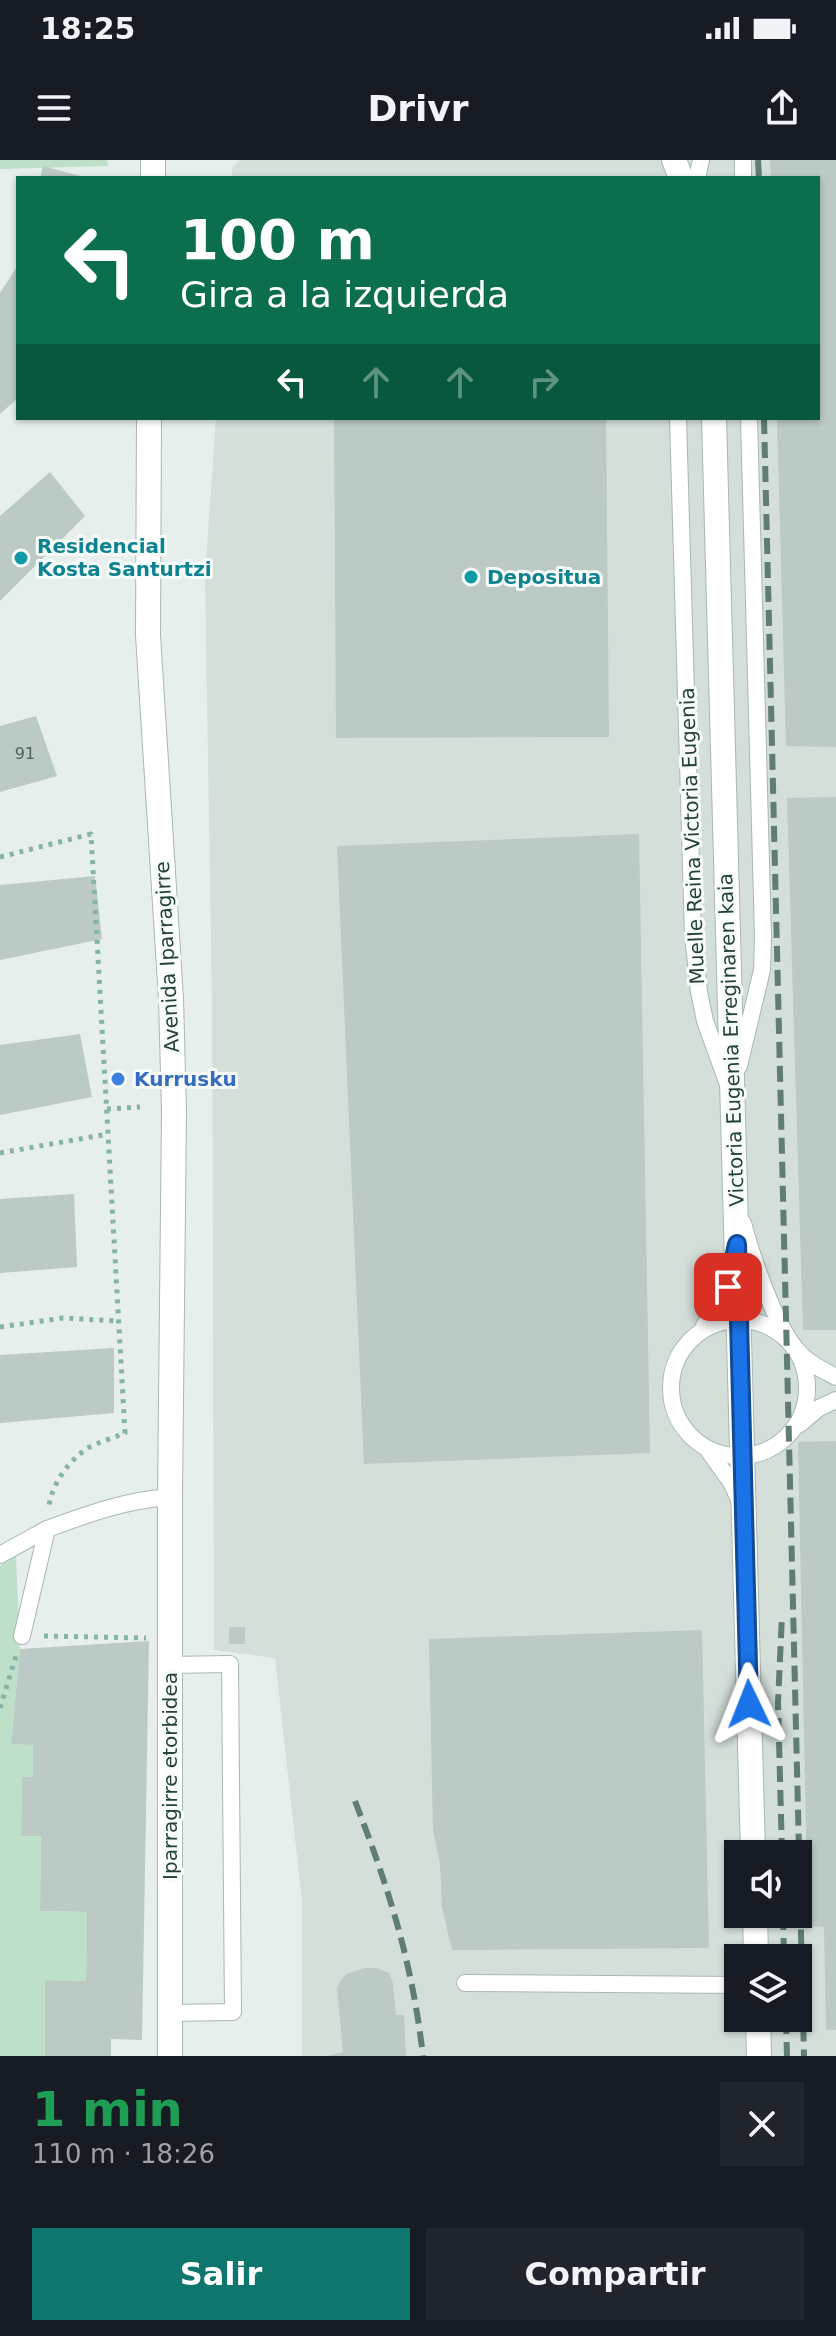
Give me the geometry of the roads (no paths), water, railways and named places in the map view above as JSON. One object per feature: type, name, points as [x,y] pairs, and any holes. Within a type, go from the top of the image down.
[{"type":"street","name":"Avenida Iparragirre","points":[[149,420],[148,635],[171,999],[174,1111],[170,1497]]},
{"type":"street","name":"Victoria Eugenia Erreginaren kaia","points":[[714,420],[753,1840]]},
{"type":"street","name":"Iparragirre etorbidea","points":[[170,1497],[170,2056]]},
{"type":"street","points":[[758,2032],[759,2056]]},
{"type":"lane","name":"Muelle Reina Victoria Eugenia","points":[[678,420],[693,935],[700,1000],[726,1081],[733,1119]]},
{"type":"lane","points":[[733,1119],[742,1050],[754,1012],[762,970],[763,937],[749,420]]},
{"type":"lane","points":[[735,1183],[748,1241],[761,1279],[804,1366],[808,1387],[805,1408],[795,1428]]},
{"type":"lane","points":[[737,1244],[733,1269],[722,1301],[683,1348],[673,1368],[670,1389],[674,1411],[684,1430],[710,1453],[731,1482],[744,1518]]},
{"type":"lane","points":[[698,1332],[717,1322],[739,1319],[757,1322],[779,1332],[807,1360],[836,1377]]},
{"type":"lane","points":[[744,1518],[752,1477],[760,1464],[795,1428],[819,1408],[836,1400]]},
{"type":"lane","points":[[710,1453],[743,1457],[762,1453],[781,1443]]},
{"type":"lane","points":[[0,1555],[47,1529],[125,1502],[170,1497]]},
{"type":"lane","points":[[22,1636],[47,1529]]},
{"type":"lane","points":[[170,1665],[230,1664],[233,2012],[171,2013]]},
{"type":"lane","points":[[465,1983],[724,1985]]},
{"type":"railway","points":[[758,160],[759,176]]},
{"type":"railway","points":[[764,420],[804,2056]]},
{"type":"railway","points":[[782,1615],[778,1703],[782,1840]]},
{"type":"railway","points":[[355,1801],[398,1926],[413,1988],[423,2056]]},
{"type":"railway","points":[[783,1928],[784,1944]]},
{"type":"railway","points":[[786,2032],[787,2056]]},
{"type":"place","name":"Residencial Kosta Santurtzi","points":[[21,558]]},
{"type":"place","name":"Depositua","points":[[471,577]]},
{"type":"place","name":"Kurrusku","points":[[118,1079]]}]
